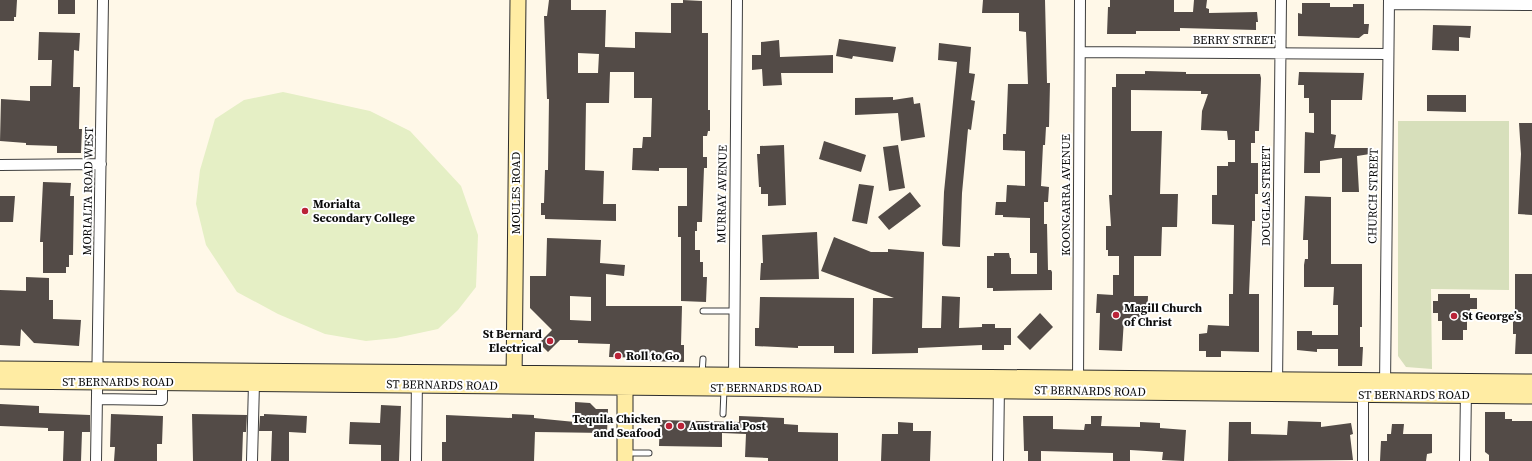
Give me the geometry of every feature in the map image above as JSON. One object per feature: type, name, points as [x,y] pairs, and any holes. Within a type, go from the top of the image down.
[{"type":"main road","name":"MOULES ROAD","points":[[514,379],[518,0]]},
{"type":"main road","name":"ST BERNARDS ROAD","points":[[0,369],[162,382],[254,383],[417,378]]},
{"type":"main road","name":"ST BERNARDS ROAD","points":[[626,381],[702,375],[731,383]]},
{"type":"main road","name":"ST BERNARDS ROAD","points":[[0,381],[98,377],[417,378],[731,383],[1078,384],[1363,388],[1466,388],[1532,382]]},
{"type":"main road","points":[[625,457],[626,381]]},
{"type":"main road","name":"ST BERNARDS ROAD","points":[[1466,388],[1532,396]]},
{"type":"street","name":"MORIALTA ROAD WEST","points":[[96,461],[103,0]]},
{"type":"street","name":"MURRAY AVENUE","points":[[731,383],[735,311],[737,0]]},
{"type":"street","name":"KOONGARRA AVENUE","points":[[1078,384],[1080,0]]},
{"type":"street","name":"DOUGLAS STREET","points":[[1277,387],[1281,0]]},
{"type":"street","points":[[1389,2],[1532,5]]},
{"type":"street","name":"CHURCH STREET","points":[[1385,387],[1389,2]]},
{"type":"street","name":"BERRY STREET","points":[[1080,52],[1388,54]]},
{"type":"street","points":[[0,165],[101,164]]},
{"type":"street","points":[[416,461],[417,378]]},
{"type":"street","points":[[97,399],[162,400],[162,382]]},
{"type":"street","points":[[252,461],[254,383]]},
{"type":"street","points":[[998,461],[999,384]]},
{"type":"street","points":[[1363,388],[1363,461]]},
{"type":"street","points":[[1466,388],[1466,461]]},
{"type":"lane","points":[[703,311],[735,311]]},
{"type":"lane","points":[[702,375],[703,359]]},
{"type":"lane","points":[[723,414],[731,383]]},
{"type":"lane","points":[[625,457],[649,453]]},
{"type":"green space","points":[[283,92],[370,111],[410,131],[461,186],[478,235],[476,287],[458,310],[438,329],[396,338],[366,341],[325,334],[278,314],[237,292],[206,245],[196,204],[200,170],[215,119],[244,100]]},
{"type":"green space","points":[[1398,121],[1509,121],[1509,290],[1431,289],[1432,369],[1406,367],[1398,356]]},
{"type":"building","points":[[0,0],[17,0],[16,17],[14,17],[14,21],[0,21]]},
{"type":"building","points":[[58,0],[75,0],[75,14],[58,14]]},
{"type":"building","points":[[549,0],[571,0],[571,10],[606,10],[605,47],[635,48],[635,32],[671,33],[671,3],[683,3],[683,0],[702,1],[702,33],[708,33],[708,110],[710,110],[710,131],[708,131],[707,136],[703,136],[703,157],[707,157],[707,168],[704,168],[702,222],[697,222],[697,231],[695,231],[695,250],[700,250],[700,262],[703,262],[703,277],[707,277],[706,302],[681,301],[681,237],[678,237],[678,206],[687,206],[687,168],[659,168],[659,171],[632,170],[633,148],[642,148],[643,137],[651,137],[652,98],[634,98],[634,72],[610,72],[609,103],[586,103],[585,170],[604,171],[603,204],[616,204],[616,221],[545,219],[545,215],[541,215],[541,203],[544,203],[545,170],[548,170],[549,99],[547,99],[544,16],[547,16]],"holes":[[[578,53],[599,54],[598,73],[578,73]]]},
{"type":"building","points":[[983,0],[1045,0],[1047,83],[1050,83],[1049,127],[1046,127],[1045,145],[1043,145],[1041,186],[1049,187],[1048,202],[1044,202],[1044,224],[1047,224],[1048,270],[1051,270],[1052,272],[1052,290],[993,291],[993,288],[987,288],[987,256],[994,256],[994,253],[1009,253],[1011,258],[1011,274],[1037,274],[1037,253],[1030,253],[1030,218],[1003,217],[1003,215],[995,215],[996,202],[1006,202],[1007,185],[1025,186],[1025,151],[1003,150],[1003,134],[1006,134],[1008,84],[1028,84],[1026,32],[1019,31],[1019,13],[982,13]]},
{"type":"building","points":[[1110,0],[1174,0],[1174,12],[1193,12],[1194,0],[1207,0],[1206,8],[1209,9],[1209,13],[1257,12],[1258,22],[1256,22],[1256,30],[1180,28],[1180,31],[1136,31],[1136,34],[1107,34],[1108,7],[1110,7]]},
{"type":"building","points":[[1302,3],[1330,3],[1330,7],[1353,7],[1353,4],[1364,4],[1364,24],[1369,24],[1368,34],[1364,34],[1359,38],[1298,36],[1298,13],[1302,14]]},
{"type":"building","points":[[1433,25],[1471,26],[1470,38],[1459,37],[1459,51],[1432,50]]},
{"type":"building","points":[[39,32],[80,33],[79,51],[74,50],[73,87],[80,87],[79,129],[82,129],[81,153],[57,153],[57,146],[26,145],[26,143],[0,141],[1,99],[30,101],[30,86],[51,86],[52,60],[38,60]]},
{"type":"building","points":[[839,39],[896,47],[893,62],[853,56],[852,59],[836,56]]},
{"type":"building","points":[[779,40],[780,57],[833,55],[833,73],[781,73],[782,85],[763,86],[762,69],[752,70],[752,55],[761,55],[761,42]]},
{"type":"building","points":[[939,43],[971,47],[969,73],[975,74],[971,100],[975,101],[971,130],[968,129],[962,193],[960,247],[943,246],[942,244],[944,192],[957,62],[938,60]]},
{"type":"building","points":[[1145,71],[1186,72],[1186,74],[1260,74],[1259,131],[1255,131],[1255,143],[1251,143],[1251,163],[1258,163],[1258,194],[1255,194],[1255,221],[1252,221],[1249,294],[1259,294],[1259,352],[1221,351],[1221,357],[1206,357],[1206,351],[1199,351],[1199,334],[1207,333],[1208,325],[1229,326],[1229,294],[1233,294],[1234,225],[1212,224],[1212,195],[1217,195],[1217,166],[1228,166],[1228,162],[1235,162],[1235,140],[1228,140],[1227,131],[1201,130],[1202,111],[1208,94],[1201,94],[1201,91],[1131,90],[1131,131],[1162,131],[1160,194],[1178,194],[1177,227],[1162,227],[1161,256],[1134,256],[1134,296],[1148,296],[1147,320],[1124,319],[1122,351],[1099,350],[1100,313],[1096,313],[1097,294],[1113,295],[1113,275],[1119,275],[1119,256],[1108,256],[1108,250],[1106,250],[1106,226],[1111,226],[1109,195],[1112,195],[1112,87],[1116,87],[1116,74],[1145,74]]},
{"type":"building","points":[[1299,72],[1364,73],[1362,100],[1331,100],[1331,134],[1336,135],[1334,148],[1370,148],[1370,154],[1357,156],[1359,192],[1342,192],[1342,158],[1320,161],[1320,173],[1304,173],[1305,132],[1314,133],[1314,113],[1309,113],[1309,98],[1304,98],[1304,85],[1298,85]]},
{"type":"building","points":[[1427,95],[1466,95],[1466,112],[1427,111]]},
{"type":"building","points":[[893,97],[893,100],[913,97],[914,104],[920,103],[925,137],[901,141],[898,113],[855,115],[855,98]]},
{"type":"building","points":[[1519,123],[1532,123],[1532,215],[1518,214],[1521,154]]},
{"type":"building","points":[[824,141],[866,155],[861,172],[819,159]]},
{"type":"building","points":[[784,145],[786,205],[768,206],[768,194],[761,194],[761,187],[759,187],[757,154],[760,154],[760,146]]},
{"type":"building","points":[[898,145],[905,188],[889,191],[883,147]]},
{"type":"building","points":[[43,182],[71,183],[70,196],[74,196],[73,255],[69,255],[69,267],[66,267],[66,273],[43,273],[43,242],[40,242]]},
{"type":"building","points":[[859,184],[874,186],[867,224],[852,221]]},
{"type":"building","points":[[910,192],[921,206],[889,230],[878,217]]},
{"type":"building","points":[[0,196],[15,196],[13,222],[0,222]]},
{"type":"building","points":[[1305,196],[1331,197],[1331,264],[1362,264],[1362,327],[1360,327],[1360,347],[1363,347],[1362,366],[1338,366],[1338,349],[1317,349],[1317,352],[1297,350],[1297,331],[1312,331],[1312,335],[1338,335],[1338,305],[1333,305],[1334,287],[1304,287],[1304,265],[1305,259],[1308,259],[1308,240],[1303,240]]},
{"type":"building","points":[[817,232],[819,279],[760,280],[761,263],[763,263],[762,235]]},
{"type":"building","points":[[834,237],[871,252],[888,252],[888,249],[924,252],[922,328],[941,328],[942,296],[960,297],[959,328],[982,327],[982,324],[995,324],[995,328],[1011,328],[1011,345],[1004,345],[1004,350],[982,350],[982,345],[918,348],[918,353],[872,354],[873,298],[894,298],[821,271]]},
{"type":"building","points":[[547,238],[601,240],[600,263],[625,265],[624,276],[606,274],[606,306],[682,306],[681,345],[684,345],[684,362],[648,361],[648,358],[609,357],[610,344],[578,343],[578,340],[560,340],[548,352],[539,343],[552,330],[530,308],[530,276],[546,276]],"holes":[[[570,296],[591,297],[591,321],[570,320]]]},
{"type":"building","points":[[1515,274],[1532,274],[1532,354],[1515,354],[1516,334],[1513,334],[1513,318],[1515,318]]},
{"type":"building","points":[[26,277],[49,278],[49,300],[53,300],[53,319],[81,320],[79,346],[34,343],[21,329],[20,346],[0,345],[0,290],[26,291]]},
{"type":"building","name":"St George’s","points":[[1438,294],[1470,294],[1470,298],[1477,298],[1477,309],[1470,309],[1470,320],[1467,320],[1467,330],[1463,330],[1463,340],[1442,340],[1442,321],[1438,321],[1438,313],[1433,313],[1433,301],[1438,301]]},
{"type":"building","points":[[760,297],[854,298],[854,353],[834,353],[834,346],[798,346],[798,348],[755,346],[755,328],[759,328]]},
{"type":"building","points":[[1040,313],[1053,327],[1030,350],[1017,337]]},
{"type":"building","points":[[575,402],[590,403],[596,409],[608,409],[607,433],[535,432],[534,461],[442,461],[442,442],[446,442],[446,415],[512,418],[512,414],[534,415],[534,418],[575,422]]},
{"type":"building","points":[[0,404],[39,406],[39,413],[90,415],[90,432],[82,432],[81,461],[63,461],[64,431],[48,431],[48,428],[0,426]]},
{"type":"building","points":[[381,405],[401,406],[399,461],[381,461],[381,445],[349,444],[350,422],[380,423]]},
{"type":"building","points":[[1485,412],[1505,412],[1505,419],[1512,419],[1512,421],[1532,421],[1532,461],[1489,461],[1489,455],[1485,452]]},
{"type":"building","points":[[111,414],[163,416],[162,444],[157,444],[157,461],[114,461],[115,447],[110,447]]},
{"type":"building","points":[[192,414],[247,415],[246,432],[243,432],[242,461],[193,461]]},
{"type":"building","points":[[264,414],[307,416],[306,433],[289,432],[289,461],[271,461],[272,431],[259,431],[260,416],[264,416]]},
{"type":"building","points":[[739,416],[784,418],[784,424],[798,425],[798,432],[838,433],[838,461],[768,461],[768,458],[745,457],[746,434],[722,433],[722,447],[659,446],[660,420],[739,422]]},
{"type":"building","points":[[1023,416],[1053,416],[1053,429],[1084,430],[1085,424],[1091,424],[1091,416],[1102,416],[1101,426],[1140,427],[1140,422],[1160,423],[1160,428],[1186,430],[1184,461],[1162,460],[1163,452],[1130,450],[1130,461],[1113,461],[1113,453],[1041,451],[1041,461],[1028,461],[1028,451],[1024,451]]},
{"type":"building","points":[[1288,421],[1321,422],[1321,427],[1351,423],[1353,434],[1350,435],[1353,460],[1228,461],[1229,422],[1251,422],[1251,434],[1287,435]]},
{"type":"building","points":[[898,422],[913,423],[913,431],[931,431],[930,461],[881,461],[882,434],[898,434]]},
{"type":"building","points":[[1392,424],[1404,424],[1403,434],[1432,434],[1432,453],[1427,454],[1426,461],[1380,461],[1381,441],[1387,441],[1387,434],[1391,434]]},
{"type":"place","name":"Morialta Secondary College","points":[[305,211]]},
{"type":"place","name":"Magill Church of Christ","points":[[1116,315]]},
{"type":"place","name":"St George’s","points":[[1454,316]]},
{"type":"place","name":"St Bernard Electrical","points":[[550,341]]},
{"type":"place","name":"Roll to Go","points":[[618,356]]},
{"type":"place","name":"Tequila Chicken and Seafood","points":[[669,426]]},
{"type":"place","name":"Australia Post","points":[[681,426]]}]
